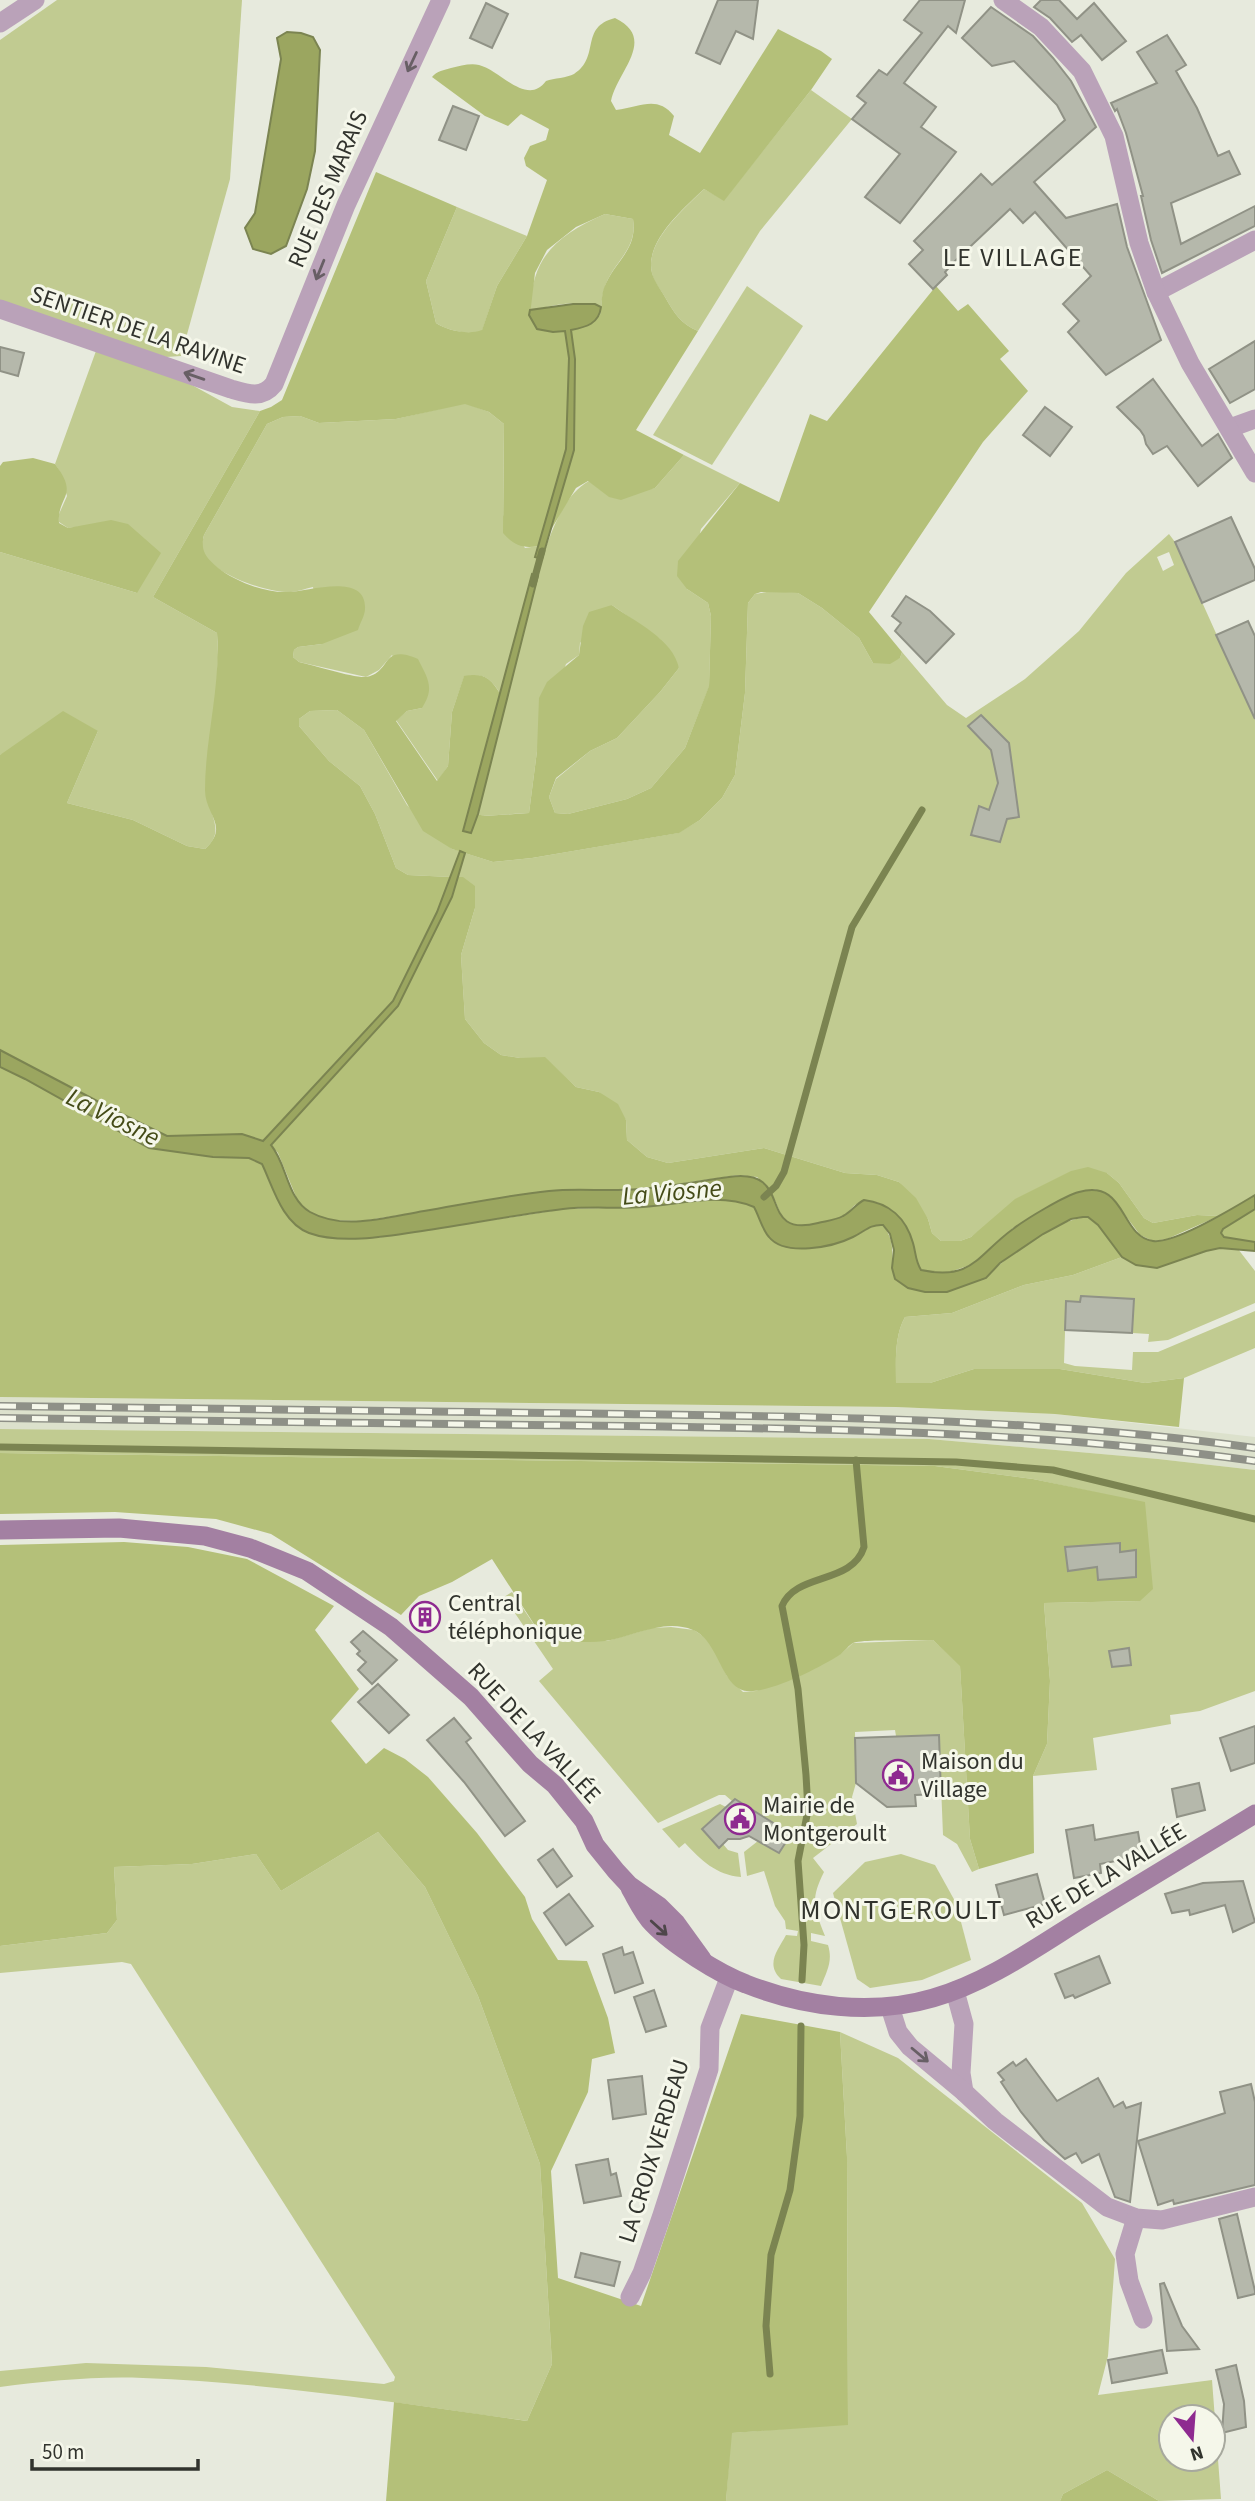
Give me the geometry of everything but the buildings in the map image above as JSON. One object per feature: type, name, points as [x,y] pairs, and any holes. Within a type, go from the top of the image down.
[{"type":"main road","name":"RUE DE LA VALLÉE","points":[[0,1530],[119,1528],[205,1536],[268,1554],[307,1571],[391,1627],[454,1681],[530,1764],[555,1785],[584,1821],[600,1852],[629,1885],[659,1906],[676,1923],[702,1959],[729,1978],[808,2002],[847,2007],[890,2007],[955,1991],[1025,1954],[1255,1814]]},
{"type":"street","points":[[0,23],[35,0]]},
{"type":"street","name":"RUE DES MARAIS","points":[[260,395],[268,392],[274,384],[346,205],[441,0]]},
{"type":"street","points":[[1003,0],[1041,27],[1082,71],[1114,136],[1139,243],[1156,292],[1190,363],[1255,473]]},
{"type":"street","points":[[1156,292],[1255,240]]},
{"type":"street","name":"SENTIER DE LA RAVINE","points":[[0,309],[231,389],[260,395]]},
{"type":"street","points":[[1230,428],[1255,419]]},
{"type":"street","name":"LA CROIX VERDEAU","points":[[630,2297],[642,2273],[709,2068],[710,2028],[729,1978]]},
{"type":"street","points":[[955,1991],[964,2024],[961,2073],[964,2092]]},
{"type":"street","points":[[890,2007],[894,2023],[903,2040],[995,2121],[1096,2200],[1136,2218],[1162,2221],[1255,2197]]},
{"type":"street","points":[[1136,2218],[1125,2254],[1129,2281],[1143,2319]]},
{"type":"shaded area","points":[[57,0],[242,0],[230,179],[181,356],[166,357],[0,303],[0,40]]},
{"type":"shaded area","points":[[615,18],[627,26],[633,36],[634,46],[611,101],[616,110],[648,104],[661,106],[674,116],[669,135],[700,153],[778,29],[832,59],[724,201],[704,189],[667,226],[654,249],[651,261],[656,282],[678,317],[698,331],[636,430],[684,455],[655,488],[621,500],[609,497],[588,481],[576,488],[549,533],[574,450],[575,359],[571,330],[600,315],[604,288],[629,248],[634,230],[633,219],[605,214],[576,227],[547,250],[535,273],[530,315],[553,332],[565,331],[569,358],[566,449],[538,546],[519,545],[503,533],[504,424],[489,412],[465,404],[396,419],[319,423],[300,416],[283,417],[267,424],[204,535],[203,545],[210,560],[232,577],[250,585],[278,592],[346,587],[356,590],[363,597],[365,609],[358,630],[322,644],[298,647],[294,650],[293,657],[299,662],[360,677],[374,674],[398,654],[418,659],[429,684],[426,701],[422,708],[407,711],[396,721],[437,781],[448,766],[452,712],[464,676],[482,676],[493,684],[501,695],[464,831],[471,832],[478,814],[484,816],[529,813],[537,751],[539,698],[547,682],[579,655],[583,626],[589,612],[612,605],[661,640],[669,648],[679,668],[617,738],[590,751],[556,778],[549,797],[555,813],[568,814],[627,799],[651,788],[685,748],[709,686],[711,616],[708,603],[687,589],[677,576],[678,561],[740,483],[779,502],[810,414],[827,421],[936,286],[958,311],[968,304],[1009,351],[1000,359],[1028,391],[983,442],[869,612],[902,652],[900,658],[890,664],[873,663],[859,638],[822,608],[798,593],[755,594],[748,603],[745,693],[735,775],[722,798],[700,820],[679,833],[493,862],[452,849],[423,831],[364,730],[337,710],[310,711],[299,719],[299,726],[329,761],[360,786],[375,814],[396,868],[408,875],[451,877],[437,912],[393,1001],[263,1141],[242,1134],[167,1136],[0,1050],[0,755],[63,711],[98,731],[67,803],[133,820],[187,846],[205,849],[212,841],[216,827],[205,790],[217,673],[217,633],[153,597],[260,411],[282,400],[376,172],[457,207],[426,281],[436,323],[459,331],[482,330],[497,286],[527,236],[547,180],[526,166],[524,158],[530,146],[546,140],[549,129],[521,114],[508,126],[485,116],[432,77],[446,69],[476,64],[522,89],[539,88],[546,81],[574,74],[582,67],[597,28]]},
{"type":"shaded area","points":[[811,90],[852,119],[760,231],[698,331],[675,313],[654,279],[651,261],[654,249],[677,216],[704,189],[724,200]]},
{"type":"shaded area","points":[[457,207],[527,236],[497,286],[482,331],[471,333],[459,332],[436,323],[426,281]]},
{"type":"shaded area","points":[[605,214],[633,219],[633,230],[628,249],[607,280],[601,307],[575,303],[530,310],[536,275],[551,249],[574,230]]},
{"type":"shaded area","points":[[747,286],[803,326],[712,465],[653,435]]},
{"type":"shaded area","points":[[96,351],[181,379],[232,407],[260,411],[153,597],[217,633],[212,813],[215,833],[205,849],[187,846],[133,820],[67,803],[98,731],[0,755],[0,552],[137,593],[85,526],[68,528],[59,522],[59,514],[67,496],[55,464]]},
{"type":"shaded area","points":[[465,403],[489,412],[504,424],[503,515],[525,548],[538,546],[535,556],[542,559],[565,505],[580,487],[589,481],[609,496],[655,488],[684,455],[740,483],[701,529],[687,589],[708,603],[711,616],[709,687],[685,748],[651,788],[627,799],[568,814],[555,813],[549,797],[556,779],[590,751],[617,738],[679,668],[660,639],[612,605],[580,643],[579,655],[566,664],[537,751],[529,813],[483,816],[478,814],[538,576],[532,575],[501,695],[493,684],[482,676],[464,677],[452,712],[448,766],[438,781],[396,720],[407,711],[422,708],[392,655],[379,670],[366,677],[299,662],[293,657],[294,650],[322,644],[313,587],[288,592],[263,588],[223,572],[205,555],[202,545],[204,535],[267,424],[283,417],[300,416],[319,423],[396,419]]},
{"type":"shaded area","points":[[33,458],[55,464],[66,483],[67,490],[59,514],[59,523],[68,528],[111,520],[128,524],[161,553],[137,593],[0,552],[0,466],[3,462]]},
{"type":"shaded area","points":[[1169,534],[1255,720],[1255,1195],[1219,1216],[1197,1215],[1153,1223],[1144,1218],[1119,1183],[1107,1173],[990,1223],[971,1237],[960,1241],[941,1241],[932,1233],[928,1219],[899,1182],[877,1175],[845,1173],[764,1148],[668,1163],[647,1157],[627,1140],[626,1120],[599,1092],[576,1087],[545,1058],[501,1055],[484,1043],[465,1019],[461,955],[475,908],[458,877],[465,853],[493,862],[532,858],[678,833],[700,820],[722,798],[735,775],[745,693],[748,603],[755,594],[773,591],[798,593],[822,608],[859,638],[873,663],[900,658],[902,652],[947,705],[966,718],[1025,679],[1079,631],[1126,573]],"holes":[[[1169,552],[1174,565],[1163,571],[1157,557]],[[981,715],[1009,743],[1000,841],[979,806],[989,810],[998,784],[991,750],[968,726]]]},
{"type":"shaded area","points":[[337,710],[364,730],[407,805],[452,849],[460,851],[451,877],[408,875],[396,868],[375,814],[360,786],[329,761],[299,726],[299,719],[310,711]]},
{"type":"shaded area","points":[[458,877],[463,877],[475,886],[475,908],[461,955],[465,1019],[484,1043],[501,1055],[520,1058],[545,1057],[576,1087],[599,1092],[618,1104],[626,1120],[627,1140],[647,1157],[668,1163],[764,1148],[845,1173],[877,1175],[899,1182],[916,1198],[928,1219],[932,1233],[941,1241],[960,1241],[971,1237],[1015,1199],[1071,1171],[1088,1167],[1107,1173],[1119,1183],[1144,1218],[1153,1223],[1197,1215],[1219,1216],[1167,1239],[1153,1241],[1140,1235],[1110,1195],[1095,1189],[1075,1193],[1013,1228],[976,1263],[944,1274],[921,1270],[906,1226],[893,1211],[881,1204],[861,1202],[838,1218],[802,1226],[791,1224],[781,1214],[767,1187],[757,1177],[738,1175],[638,1190],[550,1191],[362,1221],[328,1220],[309,1212],[299,1204],[278,1153],[271,1145],[398,1006],[452,897]]},
{"type":"shaded area","points":[[0,1067],[149,1148],[213,1157],[249,1158],[262,1164],[282,1208],[339,1238],[376,1238],[564,1209],[644,1207],[682,1201],[741,1201],[754,1207],[764,1230],[776,1243],[809,1248],[834,1243],[874,1226],[883,1225],[892,1245],[895,1279],[986,1278],[1006,1259],[1047,1231],[1075,1219],[1088,1217],[1098,1225],[1122,1257],[1073,1275],[1024,1285],[952,1313],[905,1317],[897,1341],[896,1383],[930,1383],[974,1369],[1060,1369],[1145,1383],[1184,1378],[1179,1427],[1055,1414],[896,1407],[0,1397]]},
{"type":"shaded area","points":[[1255,1209],[1255,1242],[1224,1237],[1221,1233],[1223,1229]]},
{"type":"shaded area","points":[[1220,1248],[1238,1249],[1255,1271],[1255,1303],[1168,1340],[1148,1342],[1149,1334],[1132,1333],[1133,1299],[1081,1296],[1080,1302],[1066,1302],[1064,1363],[1132,1370],[1133,1352],[1158,1352],[1255,1311],[1255,1348],[1184,1378],[1145,1383],[1060,1369],[974,1369],[930,1383],[896,1383],[897,1341],[905,1317],[952,1313],[1024,1285],[1073,1275],[1122,1257],[1134,1263],[1159,1265]]},
{"type":"shaded area","points":[[0,1397],[896,1407],[1055,1414],[1255,1437],[1255,1470],[929,1439],[0,1429]]},
{"type":"shaded area","points":[[0,1429],[929,1439],[1255,1470],[1255,1691],[1200,1711],[1170,1715],[1171,1724],[1093,1738],[1097,1770],[1033,1776],[1047,1744],[1050,1681],[1044,1603],[1140,1601],[1144,1503],[1033,1479],[935,1466],[0,1453]]},
{"type":"shaded area","points":[[0,1453],[935,1466],[1033,1479],[1145,1502],[1153,1589],[1140,1601],[1044,1603],[1050,1681],[1047,1744],[1033,1776],[1034,1853],[979,1869],[970,1839],[960,1666],[933,1640],[853,1643],[841,1654],[798,1677],[763,1689],[742,1690],[727,1676],[710,1645],[693,1630],[660,1627],[597,1642],[541,1635],[492,1559],[452,1582],[419,1596],[401,1615],[271,1534],[216,1519],[115,1512],[0,1514]]},
{"type":"shaded area","points":[[124,1542],[188,1547],[247,1559],[334,1606],[315,1630],[359,1689],[331,1721],[366,1764],[384,1748],[405,1759],[428,1777],[477,1833],[525,1897],[532,1919],[558,1960],[587,1961],[608,2018],[615,2053],[592,2059],[588,2092],[551,2171],[558,2278],[641,2306],[741,2014],[840,2032],[847,2157],[848,2425],[732,2433],[726,2501],[386,2501],[394,2402],[527,2421],[552,2364],[540,2164],[478,1996],[425,1887],[378,1832],[281,1891],[256,1854],[192,1864],[114,1867],[117,1920],[107,1933],[0,1946],[0,1545]]},
{"type":"shaded area","points":[[512,1592],[541,1635],[607,1641],[652,1628],[694,1630],[710,1641],[727,1676],[743,1692],[756,1691],[802,1674],[842,1653],[853,1643],[933,1640],[960,1665],[970,1839],[979,1869],[972,1872],[957,1844],[943,1835],[939,1735],[896,1736],[895,1730],[855,1732],[856,1783],[852,1797],[857,1824],[813,1858],[824,1872],[815,1904],[825,1936],[811,1933],[811,1941],[828,1945],[829,1966],[821,1986],[781,1979],[773,1962],[786,1935],[797,1936],[798,1931],[786,1929],[785,1921],[775,1906],[764,1871],[747,1876],[744,1852],[758,1841],[748,1836],[740,1839],[731,1837],[723,1844],[728,1850],[738,1853],[741,1877],[732,1876],[703,1861],[685,1843],[679,1848],[662,1829],[720,1804],[726,1807],[732,1801],[725,1795],[719,1795],[658,1823],[539,1681],[553,1669],[504,1597]]},
{"type":"shaded area","points":[[378,1832],[425,1887],[478,1996],[540,2164],[552,2364],[527,2421],[240,2384],[107,2378],[0,2387],[0,2371],[86,2363],[206,2367],[384,2384],[394,2381],[395,2377],[131,1964],[122,1962],[0,1973],[0,1946],[107,1933],[117,1920],[114,1867],[192,1864],[256,1854],[281,1891]]},
{"type":"shaded area","points":[[901,1854],[935,1865],[956,1903],[971,1960],[922,1980],[870,1988],[857,1979],[833,1893],[865,1862]]},
{"type":"shaded area","points":[[840,2032],[898,2058],[1082,2203],[1115,2259],[1108,2356],[1098,2395],[1212,2380],[1214,2403],[1157,2403],[1157,2473],[1219,2473],[1221,2499],[1159,2501],[1107,2470],[1063,2494],[1060,2501],[726,2501],[731,2433],[848,2424],[847,2157]]},
{"type":"shaded area","points":[[1107,2470],[1159,2501],[1060,2501],[1063,2494]]},
{"type":"water","points":[[287,32],[313,37],[320,50],[315,151],[307,189],[286,246],[271,254],[253,249],[245,228],[255,213],[281,59],[277,38]]},
{"type":"water","points":[[595,304],[601,307],[595,321],[571,330],[575,359],[574,450],[542,559],[535,557],[566,449],[569,358],[565,331],[537,329],[529,315],[530,310]]},
{"type":"water","points":[[532,574],[538,576],[478,814],[471,833],[463,831]]},
{"type":"water","name":"La Viosne","points":[[460,851],[465,853],[452,897],[398,1006],[271,1145],[296,1199],[310,1212],[337,1221],[366,1221],[560,1190],[628,1190],[729,1177],[750,1177],[763,1182],[787,1221],[799,1225],[840,1217],[864,1200],[881,1204],[895,1213],[906,1226],[921,1270],[952,1272],[973,1263],[1019,1225],[1079,1192],[1095,1190],[1106,1193],[1115,1200],[1134,1229],[1142,1237],[1153,1241],[1190,1231],[1255,1195],[1255,1209],[1223,1229],[1221,1233],[1224,1237],[1255,1242],[1255,1251],[1220,1248],[1157,1268],[1136,1265],[1122,1257],[1098,1225],[1088,1217],[1083,1217],[1071,1219],[1043,1234],[1000,1263],[986,1278],[947,1292],[925,1292],[908,1288],[895,1279],[892,1268],[894,1250],[890,1234],[883,1225],[871,1227],[853,1237],[822,1247],[786,1247],[769,1237],[754,1207],[727,1200],[633,1208],[563,1209],[403,1234],[334,1238],[309,1233],[292,1221],[285,1213],[262,1164],[249,1158],[213,1157],[149,1148],[0,1067],[0,1050],[167,1136],[242,1134],[263,1141],[393,1001],[437,912]]},
{"type":"waterway","points":[[533,584],[542,551]]},
{"type":"waterway","points":[[764,1197],[776,1186],[784,1172],[852,927],[922,810]]},
{"type":"waterway","points":[[0,1447],[956,1462],[1053,1470],[1255,1519]]},
{"type":"waterway","points":[[802,1980],[804,1945],[798,1861],[808,1810],[798,1689],[782,1606],[789,1595],[799,1588],[836,1573],[858,1559],[864,1547],[856,1460]]},
{"type":"waterway","points":[[770,2374],[766,2326],[771,2255],[790,2190],[800,2116],[801,2026]]},
{"type":"railway","points":[[0,1406],[862,1418],[1098,1431],[1255,1448]]},
{"type":"railway","points":[[0,1418],[862,1431],[1098,1444],[1255,1461]]},
{"type":"place","name":"Central téléphonique","points":[[425,1617]]},
{"type":"place","name":"Maison du Village","points":[[898,1775]]},
{"type":"place","name":"Mairie de Montgeroult","points":[[740,1819]]},
{"type":"district","name":"LE VILLAGE","points":[[1013,257]]},
{"type":"district","name":"MONTGEROULT","points":[[902,1910]]}]
